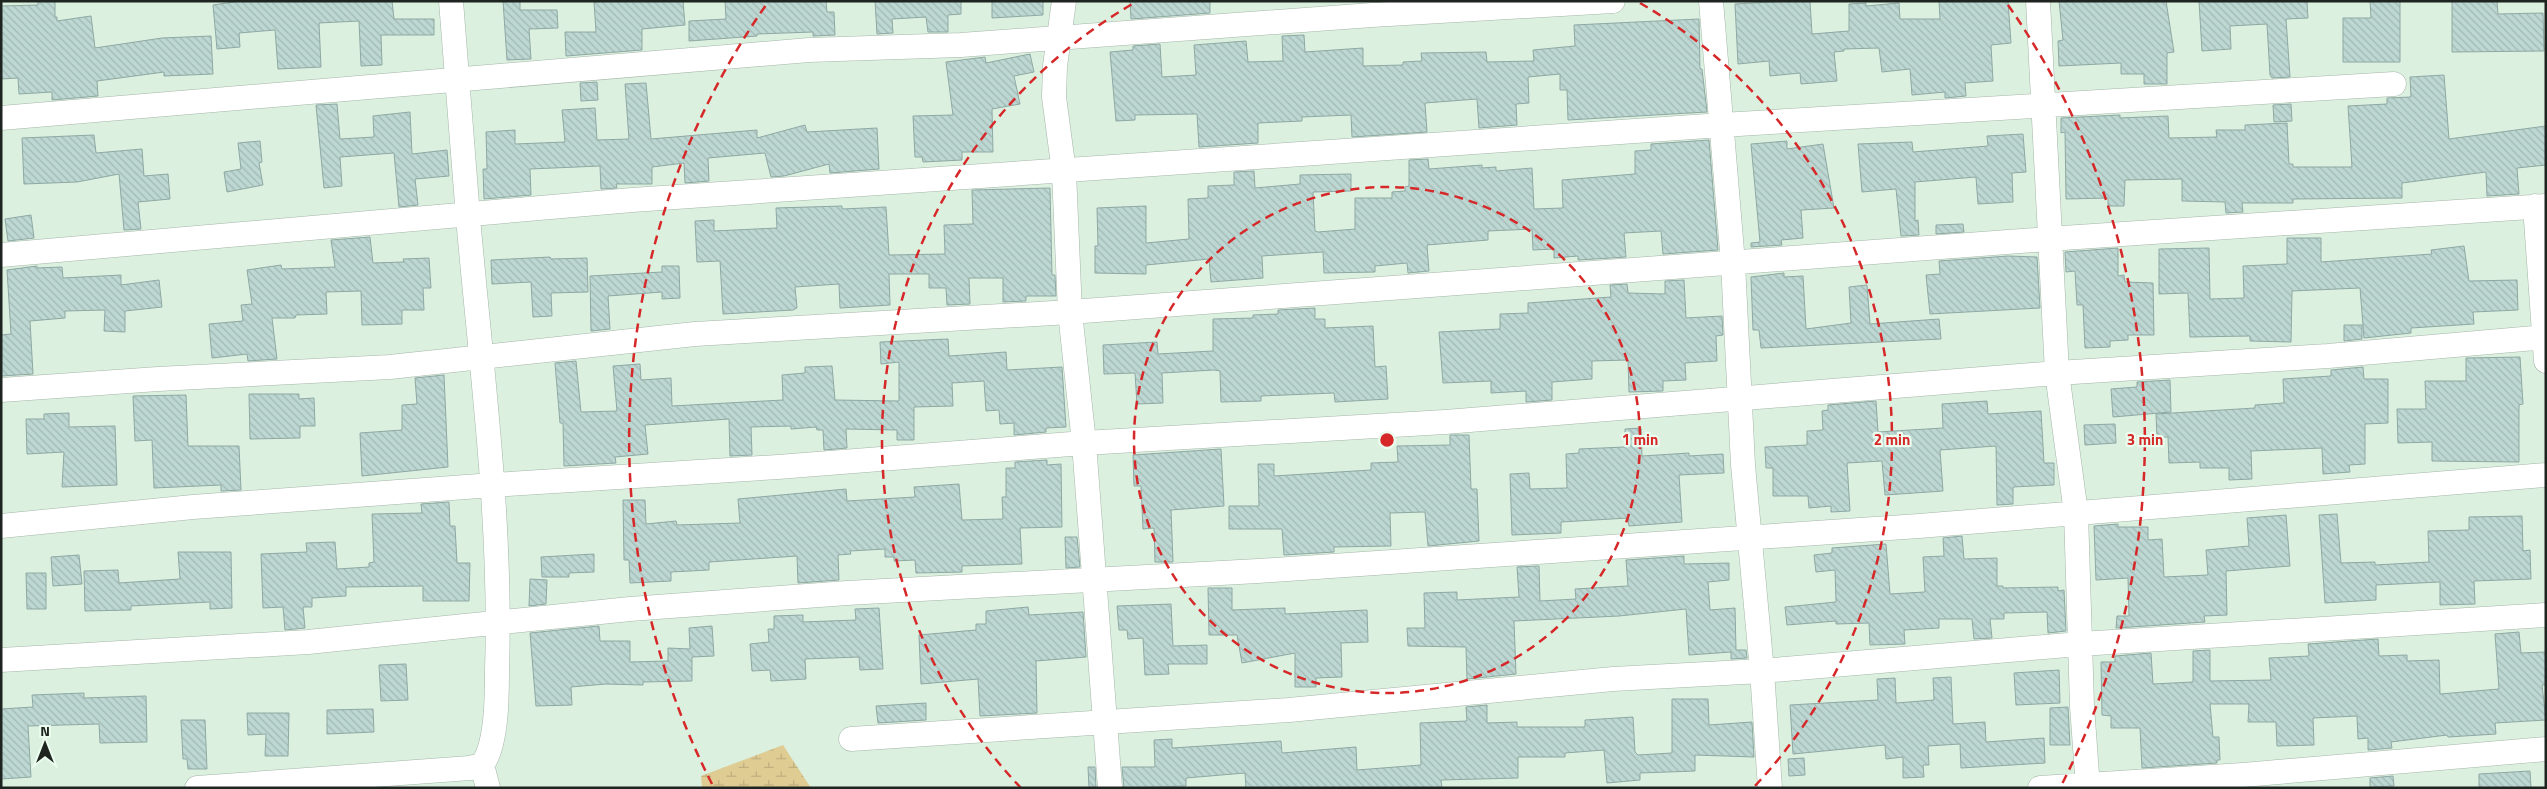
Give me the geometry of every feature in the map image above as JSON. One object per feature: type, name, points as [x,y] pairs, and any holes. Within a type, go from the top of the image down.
[{"type":"street","points":[[197,788],[470,768],[482,765],[488,757],[496,703],[499,623],[493,485],[468,216],[451,1]]},
{"type":"street","points":[[1064,1],[1054,97],[1064,172],[1070,312],[1084,443],[1110,788]]},
{"type":"street","points":[[1,118],[809,50],[961,44],[1362,16],[1613,1]]},
{"type":"street","points":[[1711,1],[1733,263],[1738,399],[1762,671],[1770,788]]},
{"type":"street","points":[[2038,1],[2048,239],[2053,275],[2056,372],[2076,513],[2080,644],[2088,786]]},
{"type":"street","points":[[1,255],[642,200],[1064,172],[1722,124],[2394,84]]},
{"type":"street","points":[[1,390],[158,379],[390,367],[694,334],[1070,312],[2048,239],[2540,206],[2546,361]]},
{"type":"street","points":[[1,526],[193,507],[778,467],[1084,443],[1445,422],[2056,372],[2328,356],[2545,337]]},
{"type":"street","points":[[1,660],[308,642],[630,609],[808,596],[1094,581],[1750,536],[2076,513],[2546,475]]},
{"type":"street","points":[[851,739],[1289,710],[1613,678],[1762,671],[2080,644],[2546,615]]},
{"type":"street","points":[[2040,788],[2253,774],[2546,748]]},
{"type":"street","points":[[482,765],[488,788]]},
{"type":"green space","points":[[783,745],[811,788],[702,788],[701,776]]},
{"type":"building","points":[[38,1],[55,1],[55,17],[57,17],[57,21],[91,16],[95,48],[162,38],[211,36],[213,74],[164,76],[164,72],[97,81],[98,96],[52,100],[52,92],[19,94],[18,78],[1,79],[1,6],[38,5]]},
{"type":"building","points":[[240,1],[392,1],[394,19],[434,19],[434,35],[381,35],[382,65],[361,66],[359,21],[319,23],[321,67],[278,69],[275,30],[239,33],[240,47],[217,49],[213,5]]},
{"type":"building","points":[[503,1],[520,1],[520,10],[557,10],[558,28],[529,29],[531,59],[507,60]]},
{"type":"building","points":[[683,1],[685,25],[642,29],[642,50],[566,56],[565,32],[596,32],[594,2]]},
{"type":"building","points":[[725,1],[826,1],[827,12],[834,12],[835,35],[813,36],[813,32],[757,34],[757,36],[689,41],[689,21],[726,19]]},
{"type":"building","points":[[875,1],[961,1],[961,14],[948,15],[948,32],[928,32],[926,17],[892,19],[893,33],[877,34]]},
{"type":"building","points":[[992,1],[1043,1],[1043,15],[992,18]]},
{"type":"building","points":[[1130,1],[1210,1],[1210,13],[1131,19]]},
{"type":"building","points":[[1810,1],[1812,34],[1849,31],[1849,4],[1866,3],[1866,6],[1899,3],[1900,19],[1940,19],[1939,1],[2008,1],[2011,43],[1991,45],[1993,81],[1965,83],[1966,96],[1945,98],[1945,92],[1912,95],[1910,69],[1882,72],[1879,48],[1844,49],[1844,51],[1834,52],[1837,81],[1801,84],[1800,73],[1770,76],[1769,61],[1738,64],[1735,4]]},
{"type":"building","points":[[2059,1],[2166,1],[2174,52],[2167,53],[2167,84],[2144,84],[2144,74],[2121,74],[2121,63],[2059,66],[2058,41],[2063,40]]},
{"type":"building","points":[[2199,1],[2307,1],[2308,18],[2286,19],[2290,77],[2272,78],[2270,75],[2267,24],[2230,26],[2231,49],[2202,51]]},
{"type":"building","points":[[2370,1],[2400,1],[2400,62],[2343,62],[2343,18],[2371,18]]},
{"type":"building","points":[[2452,1],[2497,1],[2498,14],[2543,13],[2544,51],[2452,52]]},
{"type":"building","points":[[1699,19],[1700,69],[1702,69],[1707,112],[1568,120],[1567,90],[1560,90],[1560,74],[1528,77],[1529,103],[1516,104],[1517,125],[1479,128],[1477,99],[1425,103],[1427,132],[1352,137],[1351,115],[1302,117],[1302,121],[1258,123],[1258,143],[1199,147],[1197,114],[1135,115],[1135,120],[1116,121],[1110,52],[1133,50],[1133,46],[1160,44],[1162,77],[1196,75],[1194,45],[1246,41],[1248,62],[1283,61],[1282,36],[1304,35],[1305,52],[1363,48],[1363,66],[1403,65],[1403,62],[1422,61],[1421,53],[1486,52],[1487,62],[1534,61],[1533,50],[1575,46],[1574,25]]},
{"type":"building","points":[[1030,54],[1034,72],[1014,76],[1020,104],[992,109],[993,152],[962,152],[962,160],[923,162],[922,157],[915,157],[913,116],[953,115],[946,62],[985,57],[986,63]]},
{"type":"building","points":[[2444,75],[2449,139],[2546,126],[2546,165],[2517,168],[2519,194],[2487,196],[2486,172],[2402,183],[2402,198],[2293,199],[2293,203],[2242,203],[2243,212],[2226,213],[2225,202],[2182,201],[2182,179],[2125,180],[2124,206],[2108,206],[2108,198],[2066,199],[2065,132],[2061,133],[2061,118],[2120,115],[2120,118],[2168,116],[2169,138],[2217,137],[2216,130],[2245,130],[2245,125],[2287,123],[2289,164],[2293,164],[2293,167],[2352,167],[2348,106],[2387,104],[2387,98],[2411,97],[2410,77]]},
{"type":"building","points":[[597,82],[598,100],[581,101],[580,83]]},
{"type":"building","points":[[646,83],[651,139],[757,130],[757,138],[805,125],[807,132],[877,128],[879,169],[830,173],[829,164],[784,176],[771,177],[765,153],[708,158],[709,181],[685,183],[684,163],[652,167],[652,184],[616,184],[617,188],[601,189],[600,166],[530,169],[531,195],[484,199],[483,169],[487,169],[486,132],[515,130],[515,144],[565,142],[562,110],[595,108],[597,140],[629,139],[625,84]]},
{"type":"building","points":[[337,104],[340,139],[374,137],[373,116],[410,112],[412,154],[447,150],[449,176],[415,179],[418,205],[399,207],[394,153],[340,157],[342,186],[324,188],[316,105]]},
{"type":"building","points":[[2291,104],[2292,121],[2274,122],[2273,105]]},
{"type":"building","points":[[2023,134],[2026,172],[2012,173],[2013,202],[1978,204],[1976,177],[1915,182],[1915,221],[1918,220],[1919,235],[1901,236],[1896,189],[1862,192],[1858,144],[1912,142],[1913,152],[1988,146],[1987,136]]},
{"type":"building","points":[[94,135],[96,153],[142,149],[144,176],[168,174],[170,199],[138,202],[141,229],[124,230],[119,174],[77,182],[24,184],[22,138]]},
{"type":"building","points":[[1709,140],[1718,250],[1663,254],[1661,231],[1624,233],[1626,257],[1578,260],[1578,256],[1554,258],[1554,249],[1533,250],[1532,229],[1488,231],[1488,240],[1427,245],[1429,271],[1408,273],[1407,263],[1375,266],[1375,272],[1324,273],[1323,252],[1262,256],[1263,278],[1211,282],[1209,259],[1146,265],[1146,274],[1095,273],[1095,246],[1098,246],[1097,208],[1146,206],[1146,243],[1189,239],[1188,199],[1208,198],[1208,186],[1234,185],[1234,172],[1254,171],[1255,188],[1300,184],[1300,175],[1351,174],[1351,191],[1313,192],[1315,231],[1318,232],[1355,229],[1355,198],[1392,198],[1392,192],[1405,191],[1405,187],[1409,186],[1409,160],[1428,159],[1429,169],[1482,165],[1482,168],[1496,167],[1496,171],[1532,168],[1534,209],[1563,208],[1562,180],[1635,174],[1635,151],[1651,150],[1651,144]]},
{"type":"building","points":[[260,141],[262,162],[259,163],[263,185],[227,192],[224,172],[241,169],[238,143]]},
{"type":"building","points":[[1787,141],[1787,149],[1823,144],[1834,208],[1801,210],[1803,238],[1781,240],[1782,245],[1751,247],[1751,243],[1760,242],[1751,144]]},
{"type":"building","points":[[1050,188],[1052,275],[1055,275],[1056,296],[1026,296],[1026,301],[1003,302],[1003,278],[969,278],[970,304],[947,305],[946,288],[929,288],[929,274],[889,274],[890,305],[840,308],[839,284],[795,287],[797,308],[793,310],[723,314],[720,261],[697,262],[695,221],[714,220],[714,231],[777,228],[776,208],[842,206],[842,209],[886,207],[889,255],[945,254],[944,225],[973,224],[972,190]]},
{"type":"building","points":[[31,215],[34,238],[8,241],[5,219]]},
{"type":"building","points":[[1963,224],[1964,232],[1936,234],[1936,225]]},
{"type":"building","points":[[370,237],[373,263],[404,262],[403,259],[429,258],[431,288],[423,288],[424,310],[402,310],[402,324],[362,325],[361,291],[326,292],[327,314],[296,315],[295,318],[272,318],[277,359],[248,361],[247,354],[212,358],[209,324],[243,321],[241,305],[252,304],[247,270],[281,265],[282,269],[335,267],[331,240]]},
{"type":"building","points":[[2287,238],[2321,238],[2321,262],[2432,254],[2431,250],[2464,246],[2469,281],[2517,280],[2518,310],[2473,312],[2474,324],[2411,328],[2411,333],[2364,338],[2360,288],[2292,291],[2291,342],[2250,341],[2250,336],[2190,337],[2188,293],[2159,294],[2159,249],[2209,248],[2210,299],[2244,298],[2243,266],[2287,264]]},
{"type":"building","points":[[2118,248],[2118,276],[2124,275],[2125,282],[2153,283],[2154,335],[2128,335],[2128,340],[2110,341],[2110,347],[2085,348],[2083,305],[2077,305],[2075,271],[2066,272],[2065,252]]},
{"type":"building","points":[[2008,256],[2037,257],[2040,308],[1930,314],[1926,275],[1940,274],[1939,261]]},
{"type":"building","points":[[550,257],[551,259],[587,258],[588,292],[551,293],[552,316],[533,317],[531,282],[492,284],[491,260]]},
{"type":"building","points":[[37,266],[37,268],[62,267],[63,278],[121,275],[121,285],[159,280],[162,307],[125,311],[125,332],[104,331],[105,310],[65,311],[65,318],[30,321],[33,374],[1,376],[1,335],[11,334],[7,270]]},
{"type":"building","points":[[662,266],[679,266],[680,298],[662,299],[662,292],[608,296],[610,329],[591,331],[590,276],[662,272]]},
{"type":"building","points":[[1784,273],[1784,277],[1803,276],[1806,329],[1851,323],[1849,287],[1867,285],[1870,324],[1939,319],[1941,339],[1761,348],[1759,330],[1753,330],[1751,277]]},
{"type":"building","points":[[1684,280],[1686,318],[1722,316],[1723,335],[1716,336],[1717,361],[1685,363],[1686,380],[1663,381],[1663,391],[1629,392],[1628,360],[1592,361],[1592,379],[1552,382],[1552,400],[1526,402],[1526,391],[1491,393],[1491,381],[1443,383],[1439,332],[1500,329],[1500,314],[1528,313],[1528,303],[1611,297],[1610,285],[1627,284],[1628,293],[1665,294],[1665,281]]},
{"type":"building","points":[[1315,308],[1315,319],[1325,319],[1325,328],[1373,326],[1375,367],[1386,366],[1388,399],[1335,402],[1334,393],[1261,396],[1261,401],[1221,402],[1220,371],[1214,370],[1162,373],[1163,403],[1137,404],[1135,373],[1104,374],[1103,345],[1157,342],[1158,354],[1213,351],[1213,319],[1253,318],[1253,315],[1278,314],[1278,310]]},
{"type":"building","points":[[2344,325],[2362,325],[2362,339],[2344,341]]},
{"type":"building","points":[[948,339],[949,356],[1006,352],[1007,370],[1062,367],[1066,427],[1046,428],[1046,432],[1014,435],[1014,423],[1000,424],[999,410],[986,411],[984,381],[952,383],[953,406],[914,407],[914,440],[897,440],[897,430],[846,429],[847,448],[824,450],[823,430],[817,430],[816,427],[791,429],[791,426],[751,427],[752,455],[730,456],[729,419],[645,425],[648,454],[615,457],[616,463],[564,466],[563,423],[560,423],[555,363],[576,361],[581,412],[617,411],[613,366],[640,364],[641,380],[671,378],[672,406],[783,400],[782,375],[805,373],[805,367],[832,366],[835,400],[899,401],[899,362],[881,364],[880,342]]},
{"type":"building","points":[[2520,357],[2523,404],[2519,405],[2519,462],[2432,461],[2432,442],[2398,443],[2397,409],[2426,409],[2425,381],[2466,381],[2466,358]]},
{"type":"building","points":[[2363,367],[2364,379],[2388,379],[2388,423],[2365,424],[2365,464],[2349,465],[2350,472],[2323,474],[2322,448],[2251,451],[2252,479],[2229,480],[2229,468],[2200,468],[2200,462],[2169,463],[2168,437],[2157,437],[2156,414],[2255,408],[2255,405],[2284,403],[2283,379],[2331,376],[2331,370]]},
{"type":"building","points":[[444,375],[448,467],[362,476],[360,433],[402,430],[402,405],[417,404],[415,378]]},
{"type":"building","points":[[2170,380],[2171,412],[2113,417],[2111,389],[2137,387],[2137,382]]},
{"type":"building","points":[[249,394],[299,394],[299,399],[314,398],[315,426],[300,426],[300,438],[250,439]]},
{"type":"building","points":[[186,395],[188,446],[239,446],[241,490],[221,491],[221,485],[154,488],[152,440],[135,441],[133,396]]},
{"type":"building","points":[[1876,401],[1878,432],[1943,428],[1942,404],[1987,401],[1988,414],[2041,411],[2044,463],[2054,463],[2054,485],[2013,487],[2013,504],[1997,505],[1996,446],[1940,450],[1943,491],[1885,495],[1882,461],[1847,463],[1850,511],[1831,512],[1831,506],[1809,508],[1808,496],[1773,496],[1773,468],[1766,468],[1765,447],[1807,445],[1807,431],[1823,430],[1822,411],[1828,410],[1828,405]]},
{"type":"building","points":[[69,413],[69,427],[115,426],[117,485],[62,487],[64,452],[27,454],[26,419],[44,419],[44,414]]},
{"type":"building","points":[[2115,424],[2116,443],[2085,445],[2084,425]]},
{"type":"building","points":[[1641,428],[1642,456],[1689,453],[1689,456],[1723,454],[1724,473],[1679,475],[1682,522],[1629,526],[1628,518],[1561,522],[1561,533],[1512,535],[1510,474],[1529,473],[1530,489],[1567,488],[1566,454],[1579,453],[1579,449],[1625,447],[1625,429]]},
{"type":"building","points":[[1450,435],[1469,435],[1471,489],[1477,489],[1479,541],[1428,546],[1425,512],[1390,513],[1391,546],[1334,547],[1334,552],[1284,555],[1282,529],[1229,529],[1229,506],[1259,506],[1258,464],[1274,464],[1274,476],[1371,470],[1371,463],[1398,462],[1397,446],[1450,445]]},
{"type":"building","points":[[1221,449],[1224,506],[1171,510],[1173,562],[1155,562],[1154,528],[1143,529],[1141,486],[1134,486],[1133,455]]},
{"type":"building","points":[[1047,460],[1047,465],[1061,464],[1062,527],[1020,528],[1022,564],[962,566],[962,572],[916,573],[915,560],[894,561],[894,557],[885,557],[885,549],[850,551],[851,554],[838,555],[839,580],[798,583],[797,556],[709,562],[709,570],[671,572],[671,581],[630,583],[629,560],[624,560],[623,500],[645,500],[646,524],[676,521],[677,525],[740,523],[738,499],[846,489],[847,501],[915,497],[914,487],[959,484],[962,520],[1003,519],[1002,497],[1006,497],[1006,468],[1015,468],[1015,462]]},
{"type":"building","points":[[449,502],[450,526],[455,526],[457,563],[470,563],[469,601],[423,601],[423,586],[346,587],[346,596],[312,598],[312,607],[303,607],[305,628],[285,630],[283,607],[263,608],[261,554],[307,552],[306,543],[335,542],[337,569],[369,567],[369,563],[374,562],[372,514],[422,513],[421,504]]},
{"type":"building","points":[[2337,514],[2341,563],[2375,562],[2375,565],[2429,562],[2428,531],[2469,530],[2469,517],[2522,516],[2523,551],[2530,550],[2531,579],[2474,581],[2475,604],[2440,605],[2440,582],[2376,585],[2376,600],[2325,603],[2319,515]]},
{"type":"building","points":[[2286,515],[2290,566],[2226,571],[2227,615],[2204,616],[2205,622],[2116,628],[2117,616],[2129,616],[2128,578],[2096,580],[2094,526],[2118,524],[2118,527],[2148,527],[2148,540],[2162,539],[2164,577],[2208,575],[2206,550],[2249,546],[2247,518]]},
{"type":"building","points":[[1962,536],[1964,559],[1997,558],[1997,586],[2003,586],[2003,588],[2058,587],[2058,591],[2064,590],[2066,631],[2048,633],[2047,612],[2004,613],[2004,619],[1990,619],[1992,638],[1974,639],[1972,619],[1939,619],[1939,628],[1904,630],[1905,644],[1870,645],[1869,623],[1836,624],[1836,621],[1787,625],[1785,607],[1836,602],[1835,570],[1816,572],[1814,555],[1832,553],[1832,548],[1886,544],[1890,594],[1925,592],[1923,557],[1944,556],[1943,538]]},
{"type":"building","points":[[1065,537],[1077,537],[1080,567],[1066,568]]},
{"type":"building","points":[[178,552],[231,552],[232,608],[210,609],[210,602],[131,606],[131,610],[85,611],[84,571],[118,570],[119,583],[180,579]]},
{"type":"building","points":[[594,554],[594,572],[569,573],[569,577],[542,577],[541,557]]},
{"type":"building","points":[[79,555],[82,584],[53,586],[51,557]]},
{"type":"building","points":[[1684,556],[1684,564],[1729,563],[1729,580],[1708,582],[1710,610],[1735,608],[1736,650],[1746,650],[1747,658],[1731,659],[1731,652],[1689,655],[1686,609],[1619,616],[1514,621],[1516,674],[1467,679],[1466,647],[1408,646],[1407,628],[1425,628],[1424,593],[1457,592],[1457,600],[1519,597],[1517,567],[1539,566],[1540,601],[1576,599],[1575,589],[1628,586],[1626,560]]},
{"type":"building","points":[[26,573],[46,573],[46,609],[27,609]]},
{"type":"building","points":[[530,579],[547,580],[546,604],[529,606]]},
{"type":"building","points":[[1208,588],[1232,588],[1232,610],[1285,608],[1285,614],[1367,610],[1368,642],[1341,643],[1342,677],[1316,678],[1316,687],[1295,687],[1295,653],[1242,663],[1237,635],[1209,635]]},
{"type":"building","points":[[1171,604],[1173,646],[1207,645],[1207,664],[1168,664],[1169,674],[1145,675],[1143,638],[1128,639],[1127,630],[1119,630],[1117,606]]},
{"type":"building","points":[[1028,607],[1029,615],[1083,612],[1086,657],[1036,661],[1037,713],[980,716],[978,679],[921,684],[919,635],[976,630],[976,624],[986,624],[986,611]]},
{"type":"building","points":[[879,608],[883,669],[860,670],[859,657],[805,659],[806,679],[771,681],[770,670],[752,671],[750,644],[769,642],[768,629],[774,629],[774,616],[803,615],[803,622],[856,620],[855,609]]},
{"type":"building","points":[[599,626],[600,641],[630,641],[630,662],[668,661],[668,648],[690,649],[689,628],[712,626],[714,656],[692,657],[692,681],[643,682],[643,685],[606,684],[571,687],[572,705],[536,706],[530,633]]},
{"type":"building","points":[[2519,632],[2521,653],[2546,652],[2546,685],[2542,685],[2546,720],[2495,723],[2496,734],[2448,737],[2447,735],[2391,742],[2392,748],[2368,750],[2368,738],[2358,739],[2357,716],[2313,718],[2314,745],[2277,746],[2276,722],[2248,722],[2249,704],[2210,704],[2213,737],[2219,737],[2220,760],[2217,760],[2217,763],[2142,768],[2140,728],[2111,728],[2111,716],[2102,715],[2101,662],[2115,662],[2115,656],[2151,653],[2153,684],[2193,682],[2193,651],[2210,650],[2210,681],[2271,680],[2269,658],[2309,656],[2308,644],[2378,639],[2379,656],[2407,655],[2407,661],[2439,660],[2440,694],[2499,689],[2495,634]]},
{"type":"building","points":[[406,664],[408,700],[381,701],[379,665]]},
{"type":"building","points":[[2059,670],[2060,703],[2016,705],[2014,673]]},
{"type":"building","points":[[1951,677],[1953,724],[1985,722],[1986,742],[2044,738],[2045,763],[1961,768],[1960,744],[1928,746],[1929,765],[1923,765],[1924,777],[1903,778],[1903,757],[1886,759],[1885,745],[1793,754],[1790,705],[1878,700],[1877,679],[1895,678],[1896,703],[1934,700],[1933,678]]},
{"type":"building","points":[[84,693],[84,698],[146,696],[147,742],[100,743],[99,724],[28,726],[31,777],[1,779],[1,709],[33,707],[32,695]]},
{"type":"building","points":[[1672,699],[1708,699],[1709,725],[1752,722],[1754,757],[1695,755],[1695,771],[1640,773],[1640,780],[1607,783],[1604,750],[1565,753],[1565,757],[1518,757],[1518,778],[1441,780],[1442,788],[1246,788],[1245,773],[1186,778],[1186,786],[1124,788],[1122,767],[1155,767],[1154,740],[1172,739],[1172,748],[1281,741],[1282,753],[1356,747],[1357,770],[1421,765],[1420,723],[1467,721],[1466,707],[1487,705],[1487,723],[1517,722],[1517,727],[1585,727],[1585,720],[1633,717],[1635,752],[1638,755],[1672,753]]},
{"type":"building","points":[[926,703],[926,720],[878,723],[876,706]]},
{"type":"building","points":[[2068,707],[2070,745],[2050,745],[2050,708]]},
{"type":"building","points":[[373,709],[374,732],[327,734],[327,710]]},
{"type":"building","points":[[247,713],[289,713],[288,756],[265,756],[266,734],[248,735]]},
{"type":"building","points":[[181,720],[205,720],[207,769],[188,769],[187,759],[183,759]]},
{"type":"building","points":[[1804,758],[1805,775],[1789,776],[1788,759]]},
{"type":"building","points":[[1088,767],[1095,767],[1096,788],[1089,788]]},
{"type":"building","points":[[2530,771],[2531,788],[2479,788],[2479,774]]},
{"type":"building","points":[[2393,776],[2394,786],[2370,787],[2370,778]]}]
